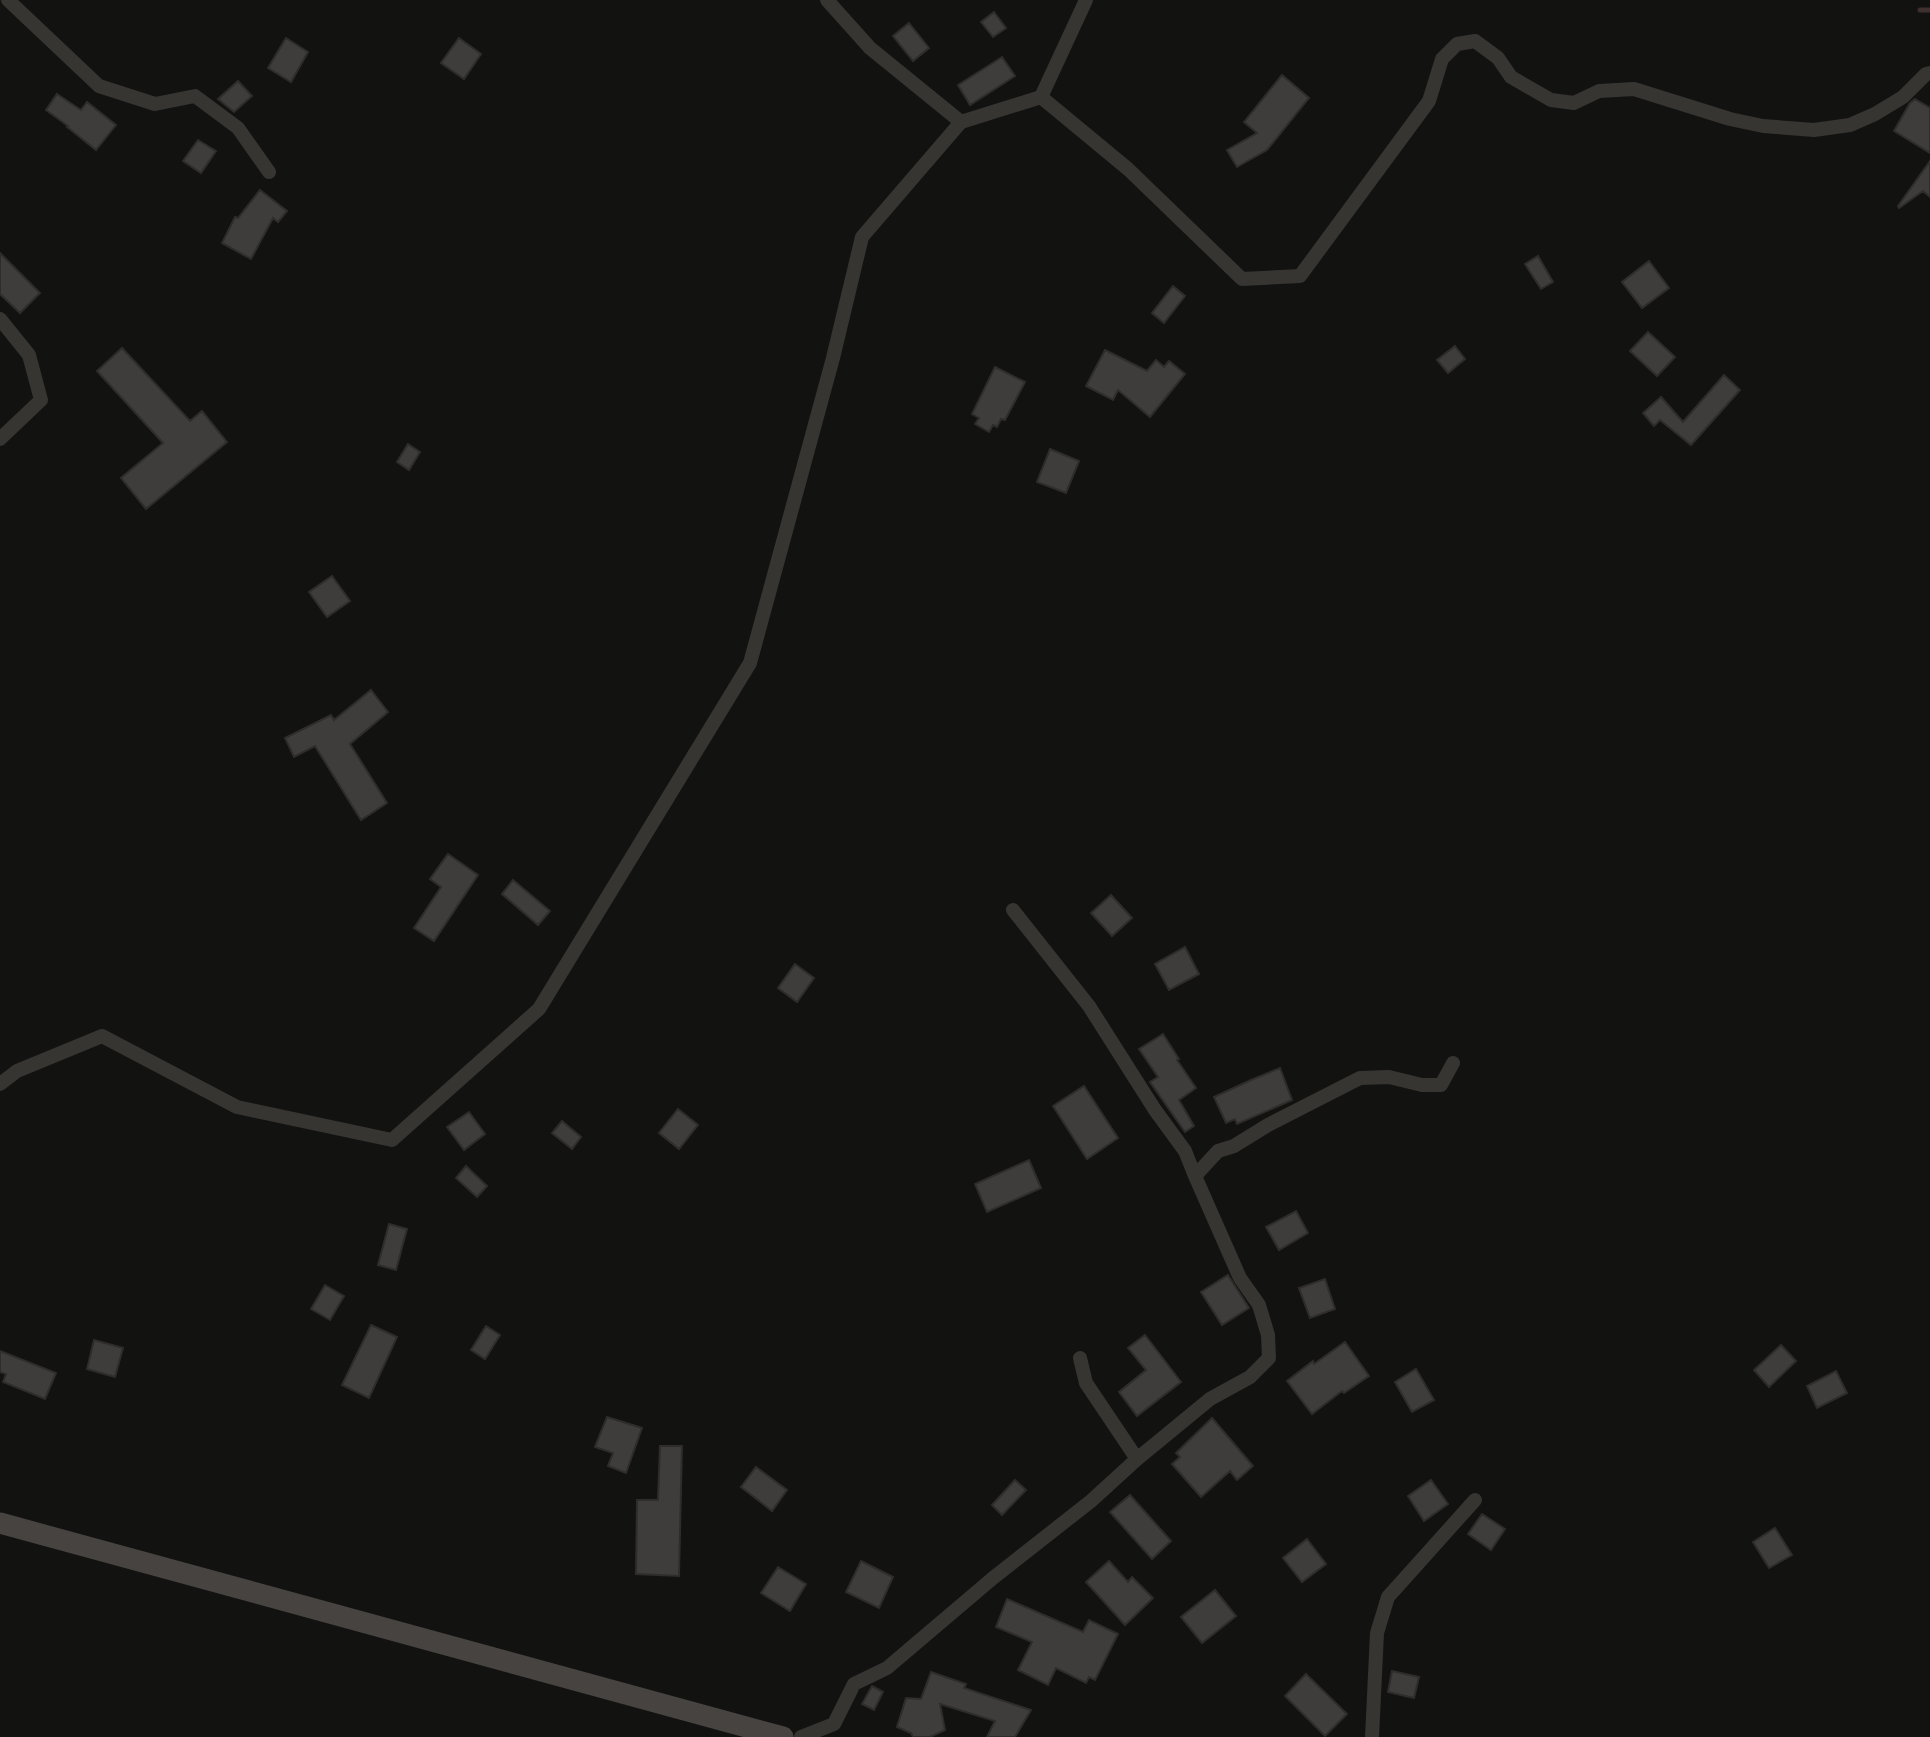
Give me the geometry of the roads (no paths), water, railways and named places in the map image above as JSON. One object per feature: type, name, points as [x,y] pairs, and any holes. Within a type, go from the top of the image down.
[{"type":"main road","points":[[0,1523],[783,1737]]},
{"type":"street","points":[[8,0],[99,86],[155,104],[195,96],[238,128],[269,172]]},
{"type":"street","points":[[827,0],[870,48],[961,122]]},
{"type":"street","points":[[0,1084],[17,1071],[102,1036],[237,1107],[392,1140],[539,1009],[750,663],[833,358],[862,237],[961,122],[1041,97],[1086,0]]},
{"type":"street","points":[[1041,97],[1128,169],[1242,279],[1300,276],[1429,100],[1442,59],[1457,44],[1475,41],[1498,58],[1511,77],[1551,100],[1574,103],[1599,91],[1634,89],[1730,119],[1763,126],[1814,130],[1850,125],[1875,114],[1903,97],[1930,73]]},
{"type":"street","points":[[0,319],[29,355],[41,400],[0,439]]},
{"type":"street","points":[[801,1737],[834,1724],[854,1684],[887,1668],[993,1578],[1091,1501],[1210,1399],[1250,1377],[1269,1359],[1268,1335],[1259,1305],[1240,1278],[1185,1151],[1154,1110],[1089,1006],[1013,910]]},
{"type":"street","points":[[1195,1176],[1218,1151],[1234,1146],[1268,1125],[1360,1078],[1390,1077],[1422,1085],[1441,1085],[1453,1063]]},
{"type":"street","points":[[1080,1358],[1086,1383],[1137,1459]]},
{"type":"street","points":[[1372,1737],[1377,1633],[1388,1597],[1475,1500]]},
{"type":"waterway","points":[[1920,10],[1930,10]]}]
